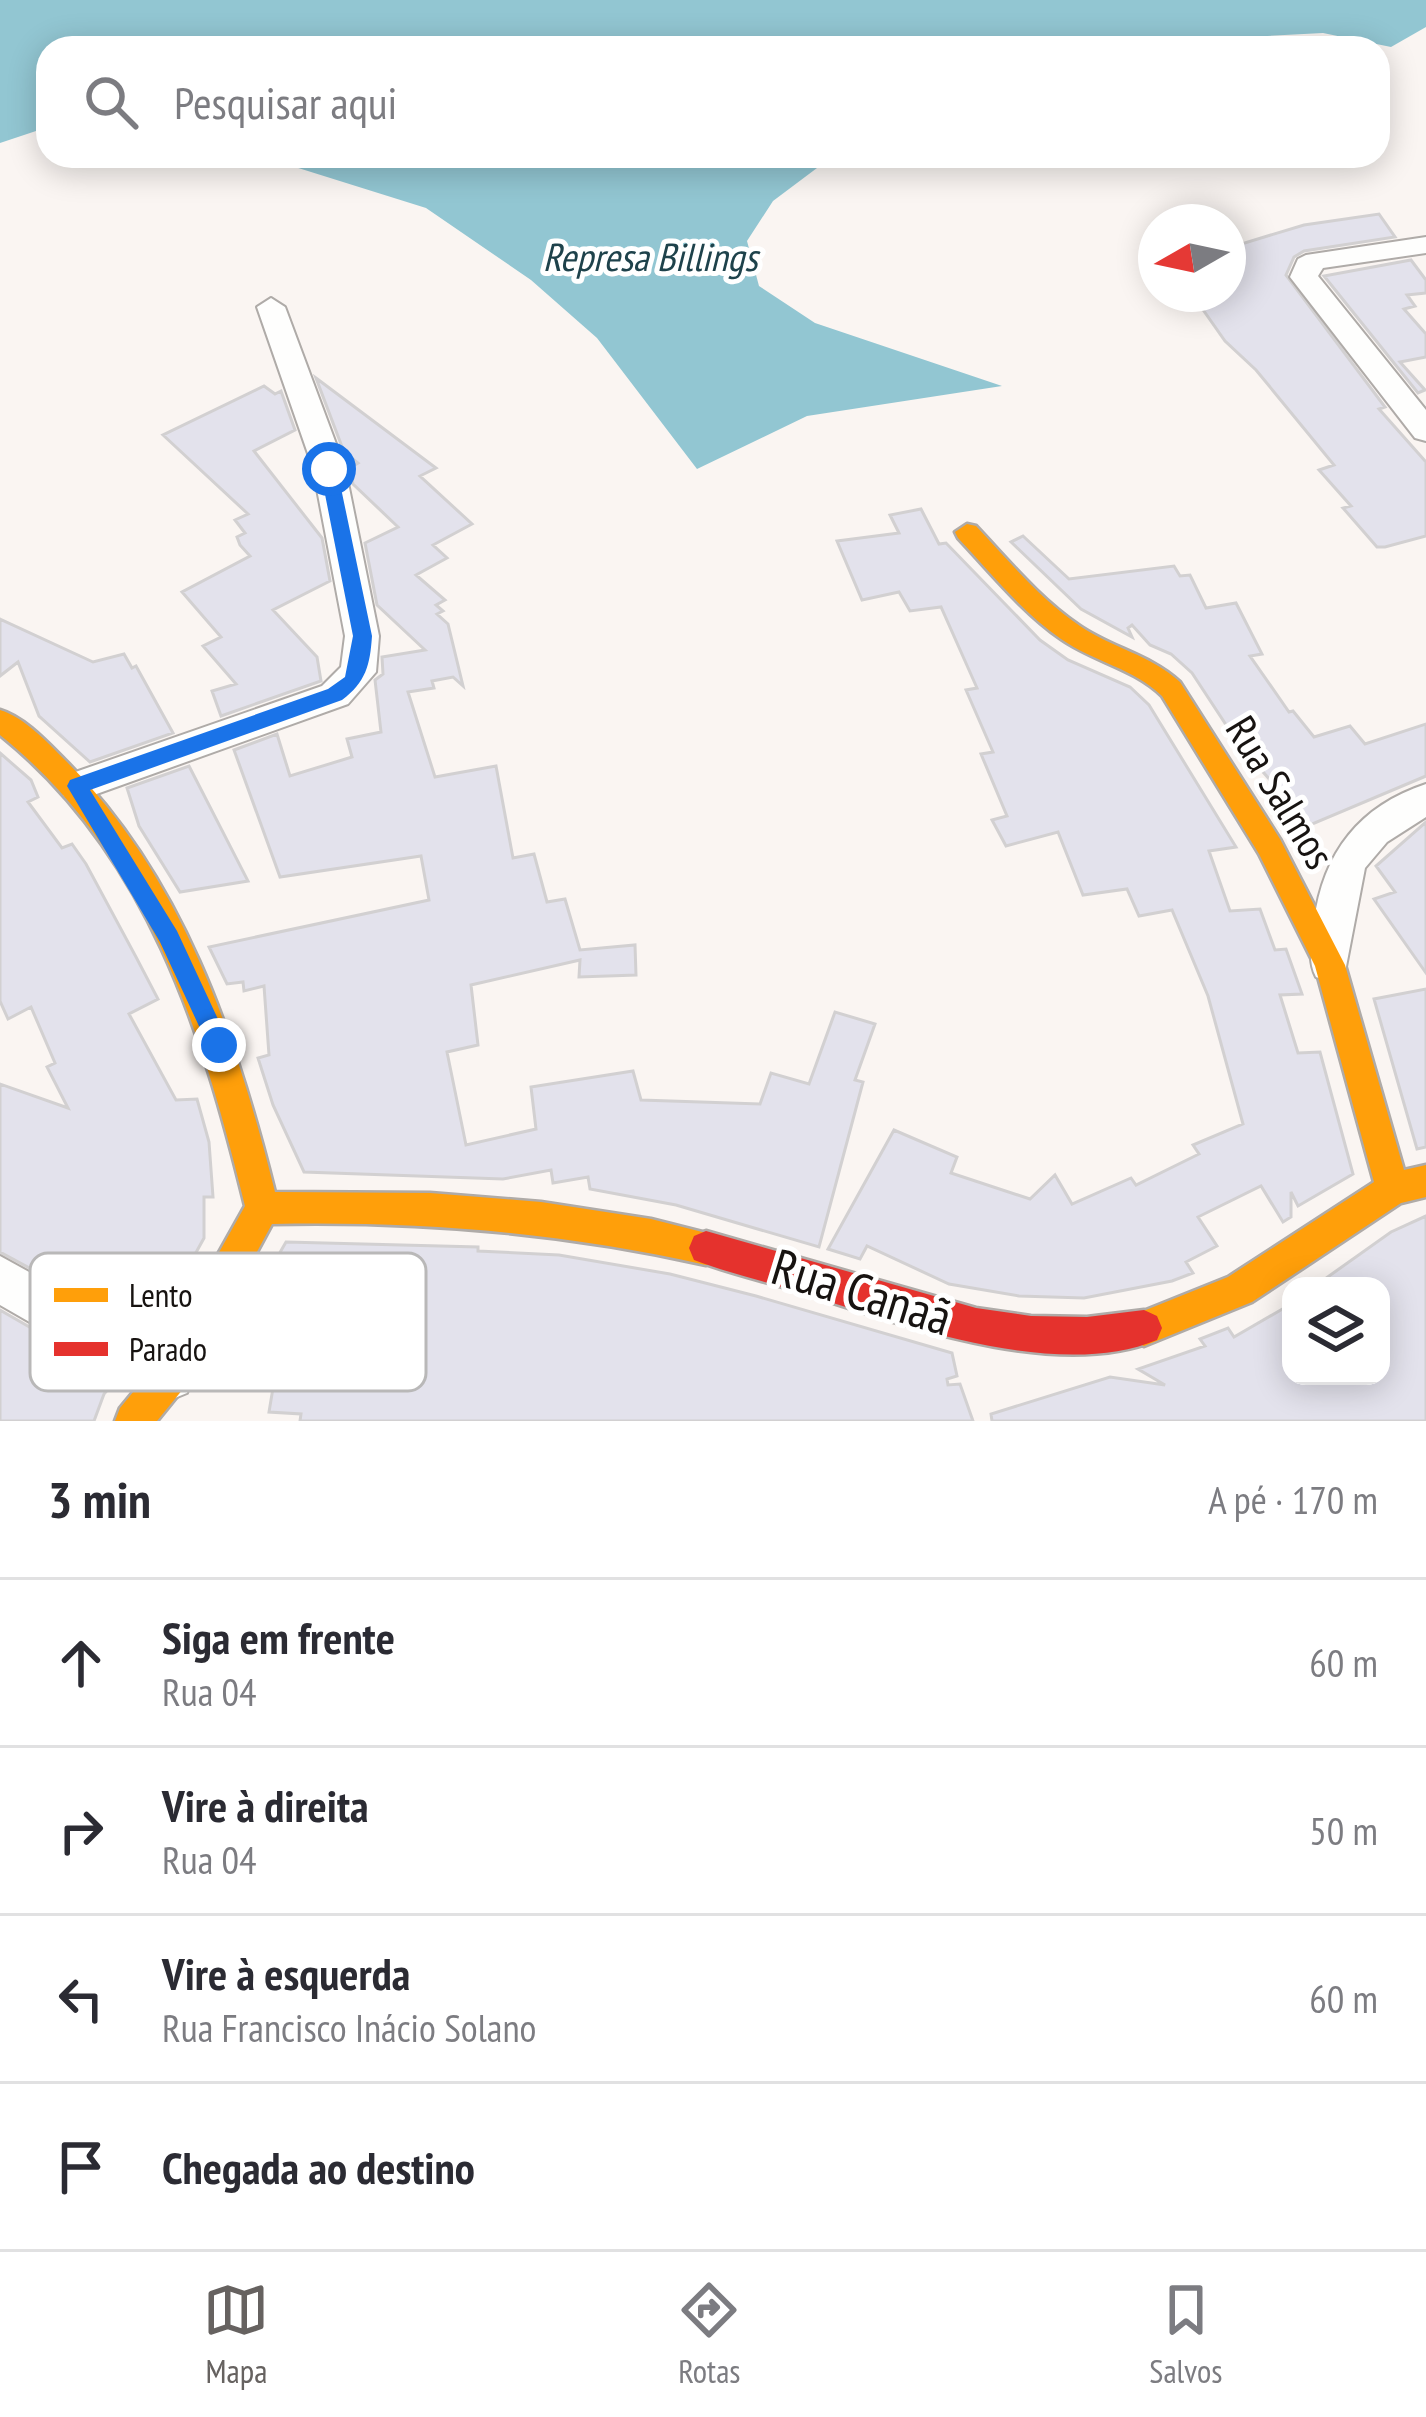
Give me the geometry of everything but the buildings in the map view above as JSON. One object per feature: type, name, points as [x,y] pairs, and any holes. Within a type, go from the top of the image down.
[{"type":"street","points":[[1426,244],[1316,261],[1308,265],[1304,277],[1426,431]]},
{"type":"street","points":[[77,786],[335,694],[358,672],[362,636],[329,469],[271,307]]},
{"type":"street","name":"Rua Salmos","points":[[967,532],[1076,636],[1161,676],[1270,848],[1330,965],[1393,1189]]},
{"type":"street","points":[[0,720],[13,726],[77,786],[169,937],[219,1045],[262,1208],[237,1253]]},
{"type":"street","points":[[1330,965],[1339,874],[1357,845],[1384,820],[1426,799]]},
{"type":"street","name":"Rua Canaã","points":[[262,1208],[386,1204],[666,1238],[746,1256],[912,1311],[1018,1334],[1077,1338],[1143,1329],[1220,1299],[1393,1189],[1426,1181]]},
{"type":"street","points":[[0,1279],[30,1296]]},
{"type":"street","points":[[133,1421],[158,1391]]},
{"type":"water","points":[[0,0],[1426,0],[1426,27],[1391,47],[1390,36],[1323,33],[36,36],[36,131],[0,143]]},
{"type":"water","name":"Represa Billings","points":[[298,168],[817,168],[773,201],[747,241],[759,286],[815,323],[1002,386],[807,416],[697,469],[597,338],[531,280],[426,208]]},
{"type":"traffic: slow","points":[[967,532],[1059,624],[1149,671],[1171,689],[1270,847],[1330,965],[1393,1189]]},
{"type":"traffic: slow","points":[[0,720],[38,750],[104,824],[133,866],[182,956],[219,1047],[262,1208],[237,1253]]},
{"type":"traffic: slow","points":[[1144,1328],[1240,1290],[1393,1189],[1426,1181]]},
{"type":"traffic: slow","points":[[262,1208],[374,1208],[541,1218],[706,1248]]},
{"type":"traffic: slow","points":[[133,1421],[158,1391]]},
{"type":"traffic: jam","points":[[706,1248],[976,1326],[1087,1335],[1144,1328]]},
{"type":"route","points":[[219,1045],[169,937],[77,786],[335,694],[353,681],[361,662],[362,636],[329,469]]}]
